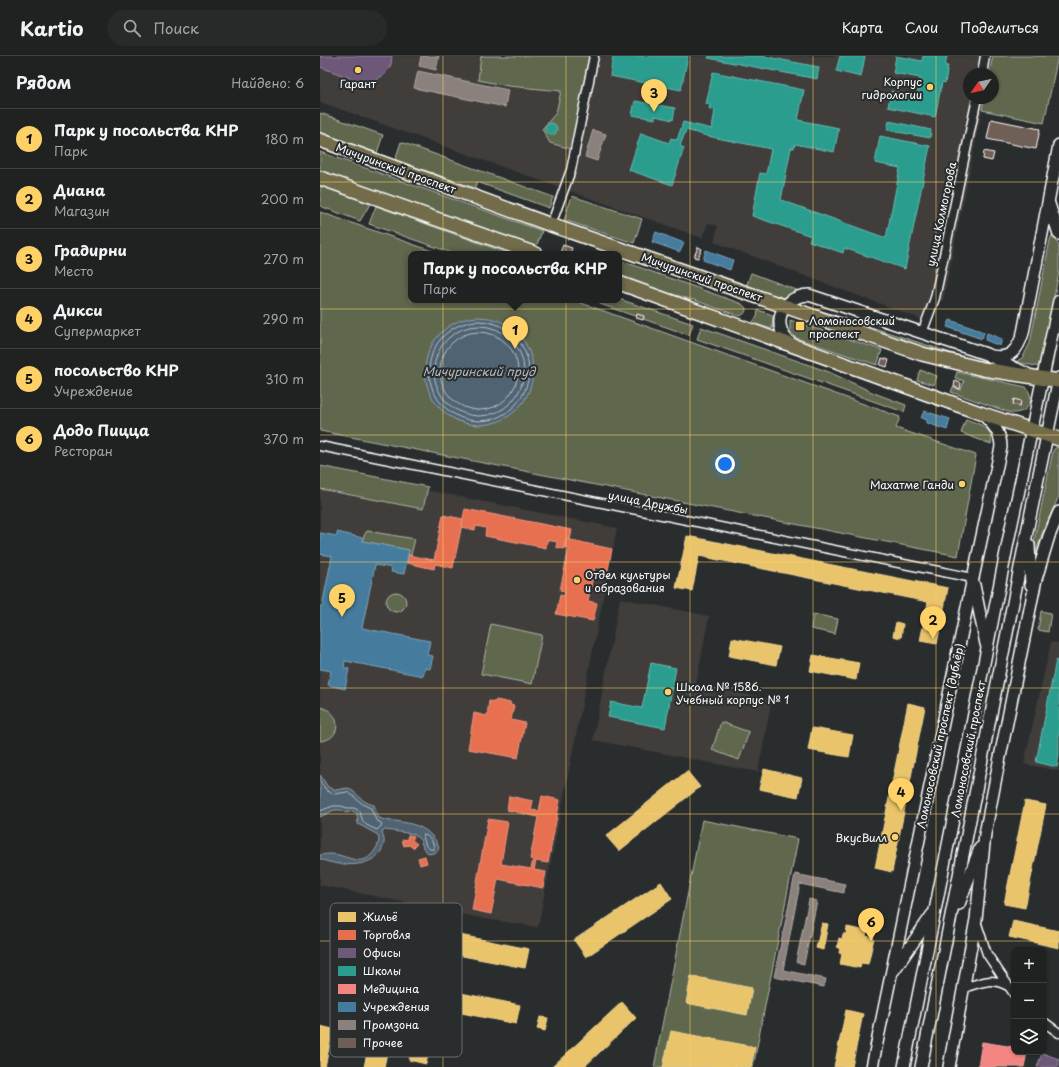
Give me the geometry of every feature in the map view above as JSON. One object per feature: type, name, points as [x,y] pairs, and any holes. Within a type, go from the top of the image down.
[{"type":"main road","name":"Мичуринский проспект","points":[[320,140],[552,224],[922,354],[983,369],[1059,381]]},
{"type":"main road","points":[[793,345],[784,336],[780,325],[781,313],[785,306],[792,300],[797,297],[809,295],[986,354],[999,357],[1006,356],[1017,348],[1023,333],[1059,145]]},
{"type":"main road","points":[[320,178],[527,251]]},
{"type":"main road","points":[[1048,203],[1059,234]]},
{"type":"main road","points":[[622,284],[980,413],[1053,437]]},
{"type":"main road","points":[[986,354],[1037,377],[1059,301]]},
{"type":"main road","name":"Ломоносовский проспект","points":[[904,1067],[1009,537],[1032,431],[1037,377]]},
{"type":"main road","name":"Ломоносовский проспект","points":[[921,1067],[1029,522],[1053,437],[1054,401],[1059,381]]},
{"type":"main road","name":"Ломоносовский проспект (дублёр)","points":[[872,1067],[972,578],[1001,447],[1000,435],[980,413]]},
{"type":"main road","points":[[949,1067],[976,919],[985,834],[1040,563],[1059,512]]},
{"type":"main road","points":[[1029,522],[1031,603]]},
{"type":"main road","points":[[972,578],[987,649]]},
{"type":"main road","points":[[947,935],[985,834]]},
{"type":"main road","points":[[891,974],[935,911]]},
{"type":"street","points":[[552,224],[571,170],[594,56]]},
{"type":"street","points":[[983,68],[986,56]]},
{"type":"street","name":"улица Колмогорова","points":[[922,333],[935,298],[976,104]]},
{"type":"street","name":"улица Дружбы","points":[[320,446],[972,578]]},
{"type":"street","points":[[976,919],[987,954],[1011,990]]},
{"type":"street","points":[[964,988],[988,980],[995,980],[1008,986]]},
{"type":"street","points":[[1047,1024],[1059,1033]]},
{"type":"shaded area","points":[[320,56],[1058,56],[1044,123],[982,110],[943,301],[929,297],[923,320],[714,242],[718,226],[708,223],[702,238],[320,102]]},
{"type":"shaded area","points":[[320,469],[617,528],[538,927],[462,914],[462,903],[407,903],[320,885]]},
{"type":"shaded area","name":"Школа № 1586. Учебный корпус № 1","points":[[620,598],[709,616],[696,685],[772,699],[758,772],[593,740]]},
{"type":"shaded area","points":[[1051,642],[1059,643],[1059,771],[1024,764]]},
{"type":"green space","points":[[481,56],[589,56],[571,149],[550,143],[542,129],[556,113],[561,91],[508,86],[478,80]]},
{"type":"green space","points":[[993,56],[1058,56],[1044,123],[982,110],[983,104],[999,104],[999,68],[990,68]]},
{"type":"green space","points":[[320,113],[383,135],[377,153],[320,133]]},
{"type":"green space","points":[[401,142],[553,197],[549,208],[477,182],[475,188],[395,160]]},
{"type":"green space","points":[[320,152],[542,231],[535,250],[320,174]]},
{"type":"green space","points":[[320,186],[370,204],[360,221],[320,206]]},
{"type":"green space","points":[[572,196],[642,219],[634,243],[564,220]]},
{"type":"green space","points":[[376,206],[502,251],[446,251],[369,224]]},
{"type":"green space","points":[[320,212],[432,251],[408,251],[408,303],[581,303],[900,417],[896,428],[976,455],[958,556],[320,431]]},
{"type":"green space","points":[[1053,233],[1059,246],[1059,272],[1040,367],[1016,362],[1023,357],[1030,343],[1050,240]]},
{"type":"green space","points":[[622,261],[742,304],[746,308],[745,312],[739,316],[694,300],[622,281]]},
{"type":"green space","points":[[751,273],[802,292],[779,299],[746,287]]},
{"type":"green space","points":[[622,300],[693,324],[689,335],[600,304],[622,303]]},
{"type":"green space","points":[[816,309],[979,362],[930,352],[815,313]]},
{"type":"green space","points":[[758,310],[773,315],[772,329],[752,323],[757,317]]},
{"type":"green space","points":[[790,320],[882,350],[877,365],[796,338],[790,330]]},
{"type":"green space","points":[[701,327],[829,372],[874,393],[906,405],[904,412],[697,339]]},
{"type":"green space","points":[[920,370],[937,376],[934,385],[917,380]]},
{"type":"green space","points":[[957,372],[1026,387],[1031,397],[1029,406],[1017,413],[1011,413],[951,392],[953,387],[961,390],[964,381],[955,378]]},
{"type":"green space","points":[[966,419],[988,430],[991,438],[991,444],[961,433]]},
{"type":"green space","points":[[1059,447],[1059,496],[1042,534],[1033,561],[1031,556],[1053,451],[1055,448]]},
{"type":"green space","points":[[320,466],[428,487],[423,509],[320,489]]},
{"type":"green space","points":[[367,531],[415,539],[411,555],[408,555],[409,550],[362,541]]},
{"type":"green space","points":[[396,592],[403,595],[406,602],[403,609],[396,612],[389,609],[386,602],[389,595]]},
{"type":"green space","points":[[1041,611],[1051,613],[1048,632],[1038,630]]},
{"type":"green space","points":[[813,614],[838,619],[835,634],[811,629]]},
{"type":"green space","points":[[491,624],[542,635],[532,684],[481,674]]},
{"type":"green space","points":[[320,707],[333,714],[337,725],[333,736],[320,741]]},
{"type":"green space","points":[[721,722],[749,732],[739,760],[712,750]]},
{"type":"green space","points":[[702,820],[798,839],[753,1067],[654,1067]]},
{"type":"water","name":"Мичуринский пруд","points":[[479,317],[500,321],[517,333],[529,350],[533,371],[529,392],[517,409],[500,421],[479,425],[458,421],[441,409],[429,392],[425,371],[429,350],[441,333],[458,321]]},
{"type":"water","points":[[320,775],[328,787],[335,790],[348,788],[366,802],[374,805],[379,818],[407,823],[424,829],[436,842],[439,848],[437,852],[429,854],[423,848],[421,841],[414,834],[385,830],[382,831],[384,843],[381,852],[375,858],[367,862],[347,865],[320,859],[320,855],[331,854],[356,860],[364,860],[368,858],[375,850],[379,839],[378,835],[358,824],[357,813],[353,811],[346,813],[341,810],[334,810],[320,817]]},
{"type":"building: Жильё","points":[[687,536],[948,588],[937,644],[920,641],[928,602],[699,556],[692,591],[676,588]]},
{"type":"building: Жильё","points":[[896,622],[903,624],[901,638],[893,636]]},
{"type":"building: Жильё","points":[[732,638],[780,647],[776,665],[729,656]]},
{"type":"building: Жильё","points":[[813,655],[859,663],[856,680],[810,671]]},
{"type":"building: Жильё","points":[[908,703],[925,707],[892,872],[875,868]]},
{"type":"building: Жильё","points":[[812,728],[853,735],[849,757],[808,750]]},
{"type":"building: Жильё","points":[[764,769],[802,778],[798,797],[759,789]]},
{"type":"building: Жильё","points":[[687,771],[700,787],[619,851],[606,836]]},
{"type":"building: Жильё","points":[[1025,801],[1046,805],[1025,908],[1004,904]]},
{"type":"building: Жильё","points":[[661,882],[672,899],[586,957],[574,940]]},
{"type":"building: Жильё","points":[[1013,921],[1059,931],[1059,948],[1009,937]]},
{"type":"building: Жильё","points":[[822,923],[828,924],[823,950],[816,948]]},
{"type":"building: Жильё","points":[[847,927],[867,931],[866,936],[874,938],[868,964],[861,963],[860,968],[840,964],[842,954],[839,953],[840,948],[837,947],[839,938],[842,939],[843,934],[846,934]]},
{"type":"building: Жильё","points":[[462,935],[529,949],[525,968],[462,956]]},
{"type":"building: Жильё","points":[[691,976],[752,988],[747,1015],[686,1003]]},
{"type":"building: Жильё","points":[[462,993],[520,1005],[516,1024],[462,1013]]},
{"type":"building: Жильё","points":[[622,1002],[636,1018],[584,1067],[552,1067]]},
{"type":"building: Жильё","points":[[846,1010],[863,1014],[852,1067],[834,1067]]},
{"type":"building: Жильё","points":[[540,1017],[548,1018],[545,1031],[537,1029]]},
{"type":"building: Жильё","points":[[320,1026],[330,1028],[330,1043],[325,1067],[320,1067]]},
{"type":"building: Жильё","points":[[671,1031],[755,1047],[751,1067],[663,1067]]},
{"type":"building: Жильё","points":[[366,1057],[386,1057],[384,1067],[364,1067]]},
{"type":"building: Жильё","points":[[410,1057],[428,1057],[426,1064],[409,1060]]},
{"type":"building: Торговля","points":[[465,509],[572,530],[570,540],[566,539],[564,549],[556,547],[557,542],[547,540],[546,548],[485,536],[486,528],[476,526],[475,530],[461,527]]},
{"type":"building: Торговля","points":[[443,515],[463,519],[453,568],[435,564],[434,569],[407,563],[408,555],[434,560]]},
{"type":"building: Торговля","name":"Отдел культуры и образования","points":[[566,539],[612,549],[608,570],[595,567],[588,601],[597,603],[593,621],[556,614],[560,595],[564,596],[565,591],[560,590],[569,548],[564,547]]},
{"type":"building: Торговля","points":[[496,700],[511,703],[510,705],[514,706],[511,720],[525,723],[518,758],[468,749],[474,713],[487,716],[489,701],[495,702]]},
{"type":"building: Торговля","points":[[509,796],[533,801],[531,810],[539,811],[542,796],[560,800],[548,863],[536,861],[534,870],[546,872],[543,888],[498,879],[491,914],[472,910],[488,819],[508,822],[501,864],[531,869],[533,860],[530,859],[538,817],[507,810]]},
{"type":"building: Торговля","points":[[408,835],[414,836],[412,840],[417,844],[413,848],[409,845],[404,846],[402,840],[407,839]]},
{"type":"building: Торговля","points":[[425,856],[427,863],[420,865],[418,858]]},
{"type":"building: Офисы","name":"Гарант","points":[[320,56],[392,56],[391,65],[385,74],[375,81],[364,83],[320,67]]},
{"type":"building: Офисы","points":[[1041,1055],[1047,1055],[1059,1059],[1059,1067],[1037,1067]]},
{"type":"building: Школы","points":[[613,56],[688,56],[681,90],[610,76]]},
{"type":"building: Школы","points":[[709,56],[762,56],[819,67],[817,79],[708,58]]},
{"type":"building: Школы","points":[[840,56],[865,56],[861,77],[836,71]]},
{"type":"building: Школы","name":"Корпус гидрологии","points":[[896,56],[922,61],[923,56],[947,56],[945,66],[948,66],[945,83],[942,82],[935,117],[888,107],[891,91],[917,96],[920,78],[893,73]]},
{"type":"building: Школы","points":[[713,72],[804,90],[798,120],[839,128],[834,152],[795,144],[794,148],[791,148],[781,200],[886,238],[900,168],[875,163],[880,136],[930,146],[905,269],[844,248],[843,253],[809,241],[811,236],[752,216],[760,173],[766,174],[771,149],[707,136],[686,130],[680,146],[684,148],[672,185],[629,170],[641,133],[669,143],[671,138],[677,140],[683,122],[712,129],[715,110],[709,109],[710,105],[706,104]]},
{"type":"building: Школы","points":[[635,101],[675,108],[673,120],[655,116],[655,119],[632,115]]},
{"type":"building: Школы","points":[[889,121],[931,130],[930,138],[887,130]]},
{"type":"building: Школы","points":[[551,123],[555,125],[557,129],[555,133],[551,135],[547,133],[545,129],[547,125]]},
{"type":"building: Школы","points":[[1056,660],[1059,661],[1059,755],[1057,767],[1036,762]]},
{"type":"building: Школы","points":[[651,663],[676,668],[665,728],[608,717],[611,702],[642,708]]},
{"type":"building: Медицина","points":[[982,1042],[1011,1047],[1011,1055],[1026,1055],[1024,1067],[978,1067]]},
{"type":"building: Учреждения","points":[[656,232],[684,243],[680,252],[652,242]]},
{"type":"building: Учреждения","points":[[706,250],[733,260],[730,270],[703,260]]},
{"type":"building: Учреждения","points":[[950,320],[984,332],[982,339],[947,327]]},
{"type":"building: Учреждения","points":[[987,333],[1002,339],[1000,346],[985,340]]},
{"type":"building: Учреждения","points":[[924,411],[950,419],[947,430],[927,423],[927,420],[921,418]]},
{"type":"building: Учреждения","points":[[337,532],[363,538],[362,541],[409,550],[404,574],[391,572],[392,568],[375,565],[362,628],[430,641],[427,655],[433,656],[430,669],[425,668],[423,676],[345,661],[344,668],[349,669],[345,689],[328,685],[331,671],[320,669],[320,606],[322,606],[332,556],[320,554],[320,533],[337,536]]},
{"type":"building: Промзона","points":[[421,56],[439,56],[436,70],[419,66]]},
{"type":"building: Промзона","points":[[418,71],[508,90],[505,107],[414,88]]},
{"type":"building: Промзона","points":[[593,130],[606,134],[597,161],[585,157]]},
{"type":"building: Промзона","points":[[795,874],[845,884],[844,893],[800,884],[783,970],[826,979],[824,987],[774,977]]},
{"type":"building: Промзона","points":[[809,899],[817,901],[804,964],[796,962]]},
{"type":"building: Прочее","points":[[991,119],[1040,129],[1036,149],[987,139]]},
{"type":"building: Прочее","points":[[984,151],[994,153],[992,161],[983,159]]},
{"type":"building: Прочее","points":[[563,245],[572,248],[571,251],[561,251]]},
{"type":"building: Прочее","points":[[698,247],[702,249],[698,258],[694,257]]},
{"type":"building: Прочее","points":[[637,314],[644,316],[643,320],[636,318]]},
{"type":"building: Прочее","points":[[882,358],[889,360],[887,367],[880,365]]},
{"type":"building: Прочее","points":[[955,381],[961,383],[960,389],[954,387]]},
{"type":"building: Прочее","points":[[1014,399],[1021,401],[1020,406],[1013,404]]},
{"type":"place","name":"Гарант","points":[[358,70]]},
{"type":"place","name":"Корпус гидрологии","points":[[930,87]]},
{"type":"place","name":"Градирни","points":[[654,112]]},
{"type":"place","name":"Ломоносовский проспект","points":[[800,326]]},
{"type":"place","name":"Парк у посольства КНР","points":[[515,349]]},
{"type":"place","name":"Махатме Ганди","points":[[962,484]]},
{"type":"place","name":"Отдел культуры и образования","points":[[577,580]]},
{"type":"place","name":"посольство КНР","points":[[342,617]]},
{"type":"place","name":"Диана","points":[[933,639]]},
{"type":"place","name":"Школа № 1586. Учебный корпус № 1","points":[[668,692]]},
{"type":"place","name":"Дикси","points":[[901,811]]},
{"type":"place","name":"ВкусВилл","points":[[895,837]]},
{"type":"place","name":"Додо Пицца","points":[[871,941]]}]
